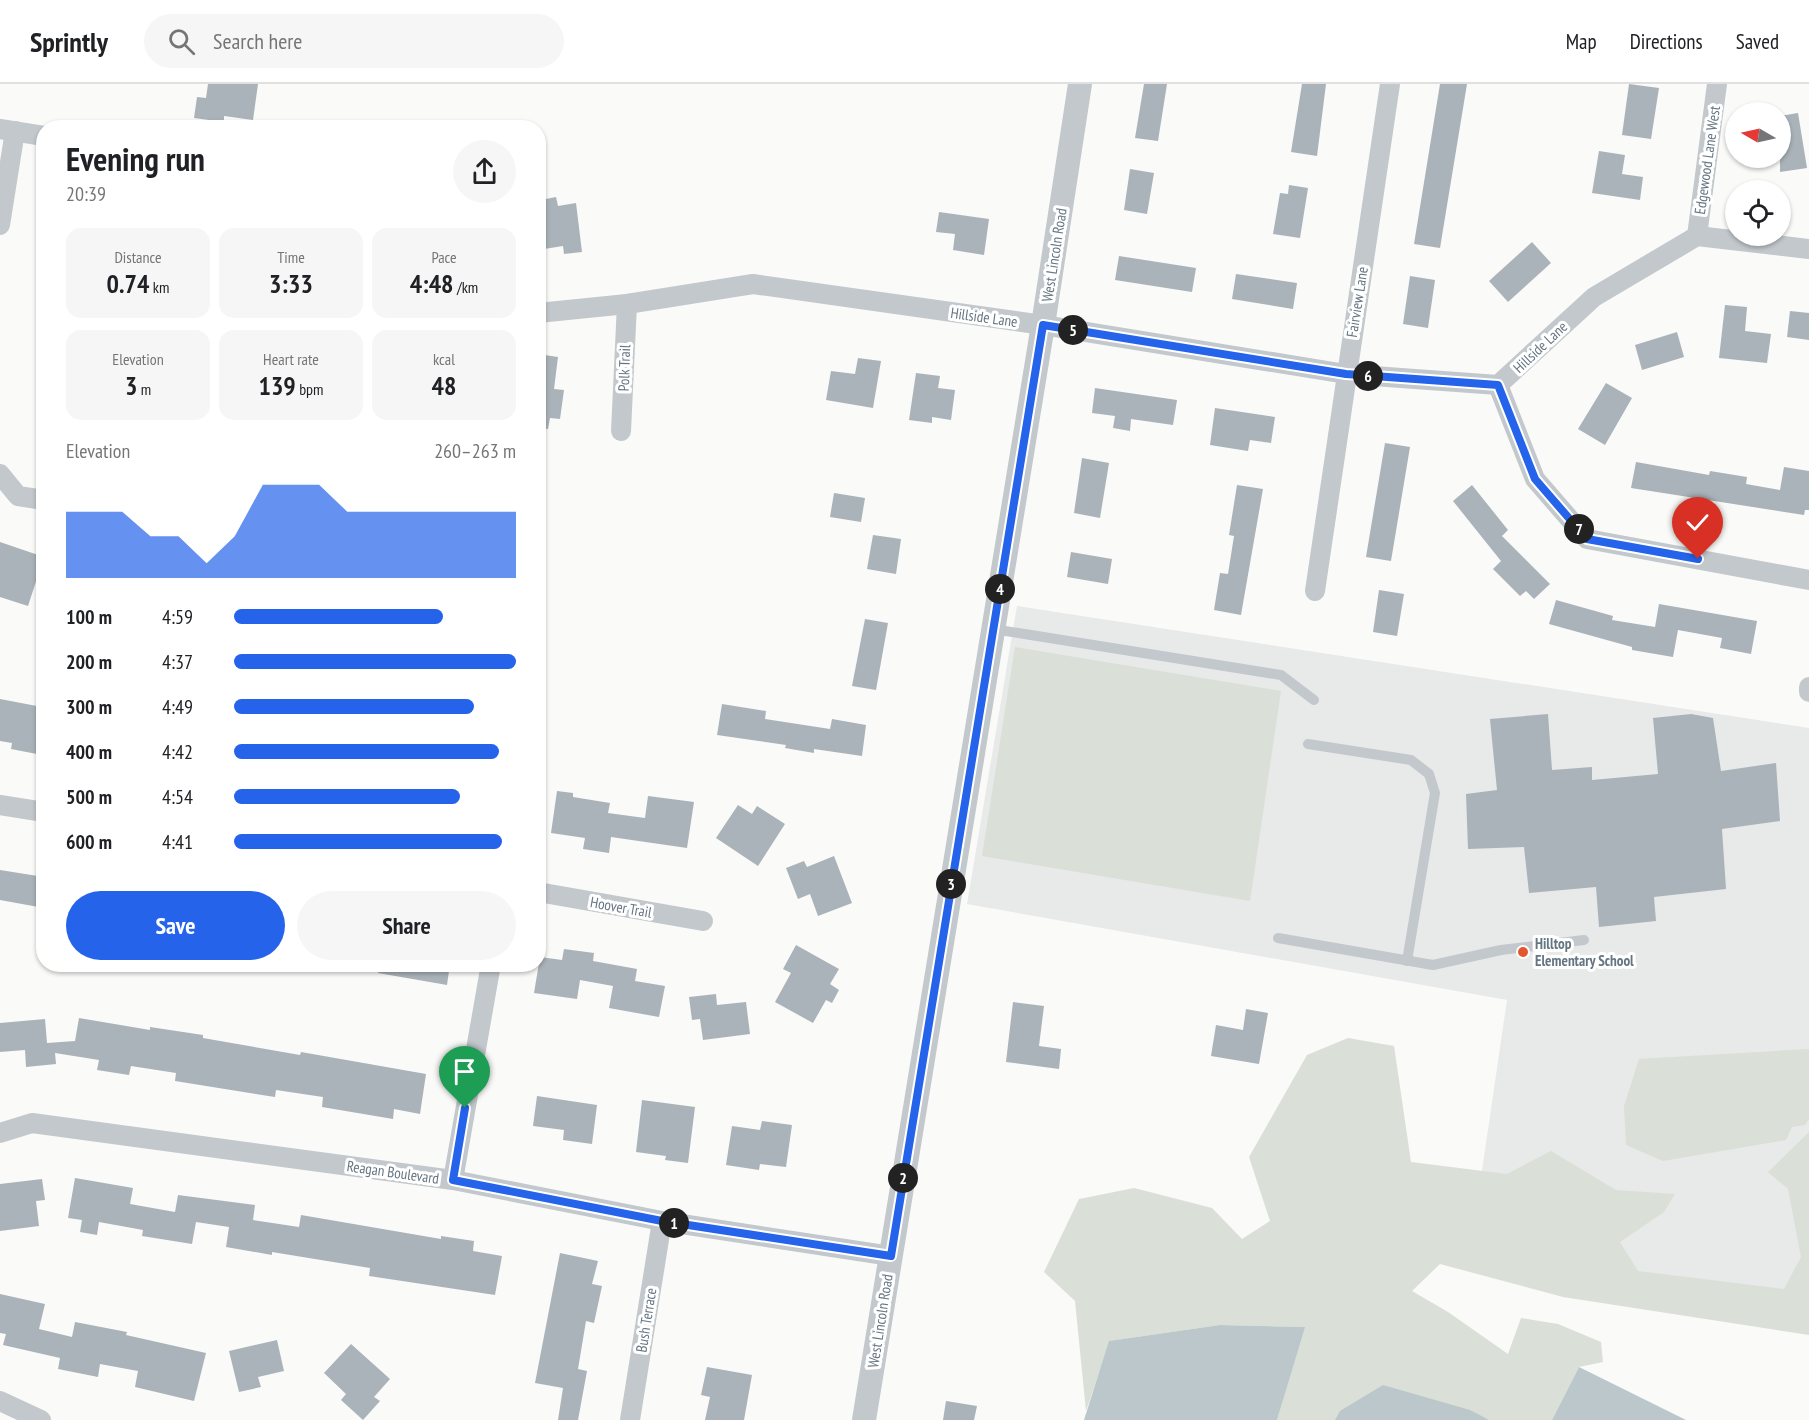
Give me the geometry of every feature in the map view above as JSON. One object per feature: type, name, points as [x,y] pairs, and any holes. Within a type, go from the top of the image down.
[{"type":"street","name":"West Lincoln Road","points":[[864,1420],[1043,325],[1080,84]]},
{"type":"street","name":"Fairview Lane","points":[[1316,591],[1390,84]]},
{"type":"street","name":"Edgewood Lane West","points":[[1697,236],[1717,84]]},
{"type":"street","points":[[0,225],[7,130],[36,135]]},
{"type":"street","name":"Hillside Lane","points":[[546,312],[627,304],[753,284],[1043,325],[1346,374],[1498,385],[1594,297],[1697,236]]},
{"type":"street","points":[[1697,236],[1809,249]]},
{"type":"street","name":"Polk Trail","points":[[621,431],[627,304]]},
{"type":"street","points":[[1498,385],[1535,479],[1587,539],[1809,580]]},
{"type":"street","points":[[0,474],[18,496],[36,499]]},
{"type":"street","points":[[1809,687],[1809,692]]},
{"type":"street","points":[[0,805],[36,811]]},
{"type":"street","name":"Hoover Trail","points":[[546,893],[703,921]]},
{"type":"street","points":[[453,1180],[490,972]]},
{"type":"street","name":"Reagan Boulevard","points":[[0,1133],[32,1123],[453,1180],[662,1221],[891,1256]]},
{"type":"street","name":"Bush Terrace","points":[[630,1420],[662,1221]]},
{"type":"street","points":[[0,1401],[40,1420]]},
{"type":"lane","points":[[993,629],[1281,675],[1314,700]]},
{"type":"lane","points":[[1308,744],[1411,760],[1429,774],[1435,793],[1407,961]]},
{"type":"lane","points":[[1278,938],[1433,965],[1501,950],[1584,940]]},
{"type":"shaded area","name":"Hilltop Elementary School","points":[[1017,606],[1809,728],[1809,1323],[1469,1259],[1507,1000],[967,904]]},
{"type":"shaded area","points":[[1015,647],[1281,691],[1250,901],[982,856]]},
{"type":"shaded area","points":[[1348,1038],[1394,1046],[1411,1162],[1507,1174],[1551,1151],[1616,1190],[1675,1194],[1664,1212],[1620,1242],[1638,1271],[1784,1289],[1801,1257],[1788,1189],[1768,1172],[1809,1132],[1809,1335],[1563,1297],[1440,1264],[1412,1291],[1448,1312],[1508,1354],[1521,1318],[1558,1324],[1601,1342],[1603,1362],[1579,1367],[1552,1420],[1277,1420],[1304,1327],[1220,1325],[1110,1341],[1086,1411],[1075,1301],[1044,1272],[1079,1199],[1134,1188],[1212,1208],[1242,1239],[1270,1221],[1249,1157],[1307,1055]]},
{"type":"shaded area","points":[[1809,1049],[1809,1119],[1805,1125],[1792,1127],[1786,1140],[1663,1161],[1626,1145],[1624,1106],[1639,1059]]},
{"type":"shaded area","points":[[1220,1325],[1305,1327],[1277,1420],[1084,1420],[1109,1341]]},
{"type":"shaded area","points":[[1579,1367],[1686,1420],[1552,1420]]},
{"type":"shaded area","points":[[1383,1385],[1470,1410],[1489,1420],[1335,1420],[1340,1411]]},
{"type":"building","points":[[208,84],[258,84],[253,120],[224,116],[224,120],[194,118],[197,97],[206,98]]},
{"type":"building","points":[[1144,84],[1167,84],[1158,141],[1135,138]]},
{"type":"building","points":[[1302,84],[1326,84],[1317,156],[1291,152]]},
{"type":"building","points":[[1440,84],[1467,84],[1440,248],[1414,244]]},
{"type":"building","points":[[1629,84],[1659,88],[1651,139],[1622,135]]},
{"type":"building","points":[[1798,113],[1807,168],[1780,172],[1780,168],[1791,168],[1791,114]]},
{"type":"building","points":[[1599,151],[1625,155],[1622,174],[1643,177],[1640,200],[1592,193]]},
{"type":"building","points":[[1130,169],[1154,173],[1147,214],[1124,210]]},
{"type":"building","points":[[1289,185],[1308,188],[1300,238],[1273,234],[1280,193],[1288,194]]},
{"type":"building","points":[[556,197],[558,206],[576,203],[582,252],[564,254],[563,246],[546,249],[546,199]]},
{"type":"building","points":[[939,212],[989,219],[984,255],[953,250],[955,234],[936,232]]},
{"type":"building","points":[[1532,242],[1551,263],[1508,302],[1489,281]]},
{"type":"building","points":[[1119,256],[1196,268],[1192,292],[1115,280]]},
{"type":"building","points":[[1236,274],[1297,283],[1293,309],[1232,299]]},
{"type":"building","points":[[1410,276],[1435,280],[1428,328],[1403,324]]},
{"type":"building","points":[[1725,305],[1747,307],[1745,331],[1771,334],[1767,363],[1719,358]]},
{"type":"building","points":[[1790,311],[1809,313],[1809,340],[1787,337]]},
{"type":"building","points":[[1677,332],[1684,357],[1642,370],[1635,345]]},
{"type":"building","points":[[546,355],[558,357],[554,389],[564,390],[560,419],[550,418],[548,429],[546,429]]},
{"type":"building","points":[[858,358],[881,361],[873,408],[826,400],[831,371],[855,374]]},
{"type":"building","points":[[916,373],[940,376],[938,388],[955,390],[951,420],[932,417],[932,423],[909,420]]},
{"type":"building","points":[[1606,383],[1632,398],[1605,445],[1578,429]]},
{"type":"building","points":[[1095,388],[1177,400],[1173,425],[1131,419],[1130,431],[1113,428],[1115,416],[1092,413]]},
{"type":"building","points":[[1215,408],[1275,417],[1271,443],[1250,440],[1248,451],[1210,445]]},
{"type":"building","points":[[1385,443],[1410,447],[1391,561],[1366,557]]},
{"type":"building","points":[[1082,458],[1109,463],[1100,518],[1074,513]]},
{"type":"building","points":[[1636,462],[1709,475],[1710,471],[1747,477],[1746,484],[1780,490],[1784,467],[1809,471],[1809,510],[1805,510],[1804,515],[1631,488]]},
{"type":"building","points":[[1237,485],[1263,489],[1241,615],[1214,610],[1220,573],[1228,574],[1234,536],[1229,535]]},
{"type":"building","points":[[1472,485],[1508,530],[1502,536],[1550,584],[1534,599],[1526,591],[1520,596],[1493,569],[1501,561],[1453,501]]},
{"type":"building","points":[[834,493],[865,498],[861,522],[830,517]]},
{"type":"building","points":[[873,535],[901,539],[896,574],[867,569]]},
{"type":"building","points":[[0,542],[36,554],[36,582],[28,606],[0,597]]},
{"type":"building","points":[[1071,552],[1112,559],[1108,584],[1067,577]]},
{"type":"building","points":[[1379,590],[1404,594],[1397,636],[1373,632]]},
{"type":"building","points":[[1556,600],[1613,616],[1612,620],[1655,627],[1659,604],[1757,621],[1751,654],[1720,648],[1722,638],[1678,630],[1673,657],[1632,650],[1632,647],[1549,624]]},
{"type":"building","points":[[865,619],[888,623],[876,690],[852,686]]},
{"type":"building","points":[[0,699],[36,706],[36,754],[11,749],[12,743],[0,741]]},
{"type":"building","points":[[722,704],[766,711],[765,719],[830,729],[832,719],[866,725],[862,756],[814,749],[814,753],[785,748],[786,745],[717,735]]},
{"type":"building","points":[[1548,714],[1552,770],[1592,767],[1592,780],[1658,774],[1653,718],[1691,714],[1713,718],[1721,771],[1776,763],[1780,821],[1722,829],[1726,889],[1654,897],[1656,921],[1599,927],[1596,887],[1529,893],[1524,847],[1468,849],[1466,794],[1497,790],[1490,719]]},
{"type":"building","points":[[557,791],[573,793],[573,797],[610,803],[608,813],[645,818],[648,796],[694,802],[687,848],[611,837],[609,853],[583,849],[585,838],[551,833]]},
{"type":"building","points":[[738,805],[752,814],[757,806],[785,824],[758,866],[716,838]]},
{"type":"building","points":[[834,856],[852,903],[818,916],[810,894],[798,899],[786,868],[804,861],[807,867]]},
{"type":"building","points":[[0,870],[36,876],[36,907],[0,900]]},
{"type":"building","points":[[796,945],[839,969],[830,984],[839,990],[832,1003],[826,1000],[813,1023],[775,1002],[791,973],[783,969]]},
{"type":"building","points":[[564,949],[594,953],[593,961],[637,969],[635,981],[665,986],[659,1017],[609,1008],[613,986],[580,980],[577,999],[534,993],[538,972],[546,972],[546,958],[562,960]]},
{"type":"building","points":[[378,972],[449,972],[447,985]]},
{"type":"building","points":[[716,994],[717,1005],[746,1002],[750,1034],[703,1040],[700,1019],[692,1020],[689,997]]},
{"type":"building","points":[[1013,1002],[1044,1006],[1039,1046],[1061,1049],[1059,1069],[1006,1062]]},
{"type":"building","points":[[1246,1009],[1268,1013],[1259,1064],[1211,1056],[1216,1025],[1243,1030]]},
{"type":"building","points":[[79,1018],[150,1030],[150,1027],[203,1035],[203,1038],[300,1055],[301,1052],[426,1074],[420,1114],[394,1109],[393,1119],[322,1107],[323,1097],[276,1090],[275,1097],[175,1081],[176,1073],[131,1066],[129,1075],[97,1070],[99,1060],[55,1053],[56,1064],[26,1067],[25,1050],[0,1052],[0,1023],[45,1019],[47,1043],[75,1041]]},
{"type":"building","points":[[537,1096],[597,1105],[592,1144],[563,1140],[564,1130],[533,1126]]},
{"type":"building","points":[[642,1100],[695,1107],[688,1163],[665,1160],[666,1156],[636,1152]]},
{"type":"building","points":[[762,1121],[792,1125],[786,1167],[760,1164],[759,1170],[726,1165],[732,1126],[760,1130]]},
{"type":"building","points":[[75,1178],[133,1188],[130,1204],[175,1212],[178,1195],[255,1205],[253,1220],[299,1227],[301,1215],[441,1239],[441,1236],[474,1241],[473,1251],[502,1256],[495,1295],[369,1276],[370,1268],[226,1247],[229,1227],[196,1222],[192,1244],[142,1236],[143,1230],[99,1222],[97,1235],[80,1232],[82,1220],[68,1218]]},
{"type":"building","points":[[42,1179],[45,1200],[36,1201],[39,1226],[0,1231],[0,1184]]},
{"type":"building","points":[[560,1253],[598,1261],[592,1284],[602,1286],[594,1323],[586,1321],[578,1369],[587,1371],[578,1420],[558,1420],[563,1388],[535,1383]]},
{"type":"building","points":[[0,1294],[45,1304],[39,1329],[72,1337],[75,1322],[127,1332],[126,1335],[206,1353],[194,1401],[135,1387],[138,1371],[100,1364],[98,1377],[58,1369],[60,1358],[3,1345],[6,1334],[0,1333]]},
{"type":"building","points":[[277,1340],[284,1371],[258,1377],[261,1387],[239,1392],[229,1351]]},
{"type":"building","points":[[351,1344],[390,1379],[374,1397],[380,1401],[363,1420],[341,1400],[346,1394],[324,1373]]},
{"type":"building","points":[[707,1367],[752,1375],[744,1420],[705,1420],[710,1397],[701,1395]]},
{"type":"building","points":[[946,1401],[977,1406],[974,1420],[943,1420]]},
{"type":"place","name":"Hilltop Elementary School","points":[[1523,952]]},
{"type":"route","points":[[465,1108],[453,1180],[662,1221],[891,1256],[1043,325],[1346,374],[1498,385],[1535,479],[1587,539],[1698,559]]}]
